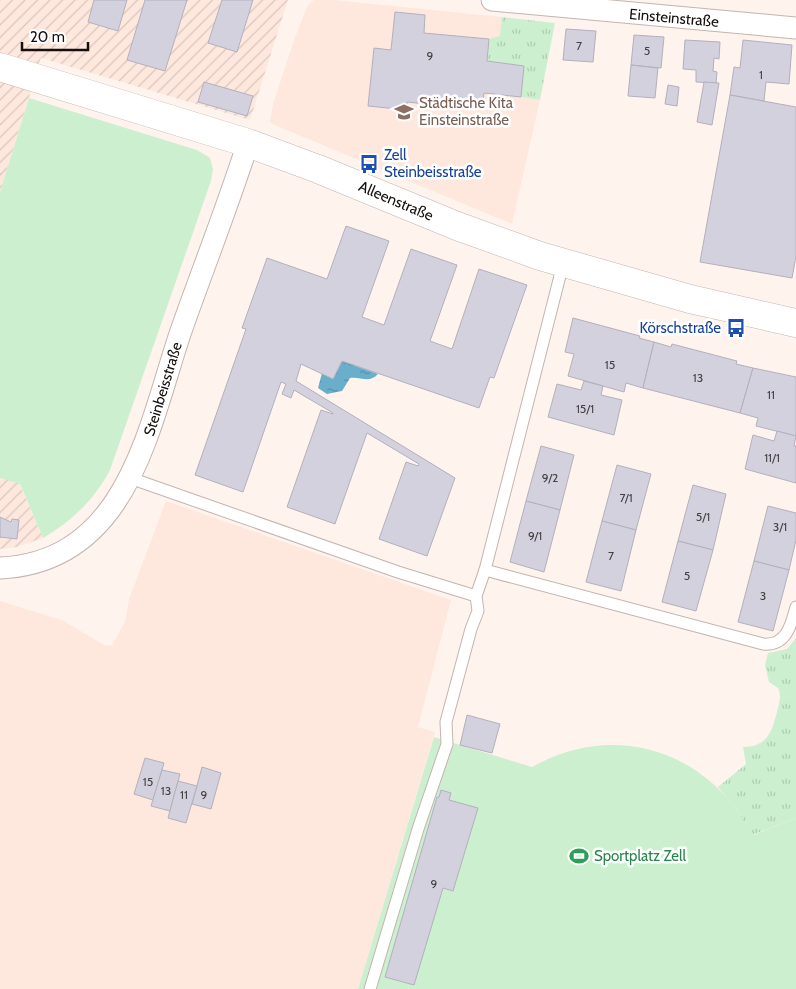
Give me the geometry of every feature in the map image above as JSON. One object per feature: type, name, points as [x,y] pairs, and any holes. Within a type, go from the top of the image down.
[{"type":"street","name":"Einsteinstraße","points":[[492,0],[796,28]]},
{"type":"street","name":"Alleenstraße","points":[[0,67],[248,143],[327,172],[457,226],[563,264],[690,299],[796,323]]},
{"type":"street","name":"Steinbeisstraße","points":[[0,568],[24,565],[40,560],[76,542],[104,516],[130,478],[151,431],[181,332],[248,143]]},
{"type":"lane","points":[[370,989],[418,829],[447,744],[446,722],[471,629],[478,611],[476,596],[485,570],[563,264]]},
{"type":"lane","points":[[130,478],[407,575],[476,596]]},
{"type":"lane","points":[[485,570],[640,613],[762,644],[774,644],[786,635],[796,607]]},
{"type":"shaded area","points":[[0,0],[288,0],[250,120],[41,58],[0,192]]},
{"type":"shaded area","name":"Städtische Kita Einsteinstraße","points":[[314,0],[334,0],[502,17],[501,37],[524,66],[521,97],[540,100],[512,224],[272,124],[270,121],[273,104],[295,37],[308,5]]},
{"type":"shaded area","points":[[0,478],[19,483],[43,538],[17,547],[0,549]]},
{"type":"shaded area","points":[[166,501],[451,600],[418,727],[435,732],[358,989],[0,989],[0,601],[62,620],[106,646],[112,645],[125,622],[129,599]]},
{"type":"green space","points":[[502,17],[555,23],[540,100],[521,97],[523,66],[487,61],[489,39],[500,36]]},
{"type":"green space","points":[[29,98],[197,150],[210,158],[213,169],[211,181],[110,470],[97,491],[81,509],[73,517],[43,538],[20,484],[0,478],[0,192]]},
{"type":"green space","points":[[796,638],[796,818],[752,835],[738,811],[718,787],[746,764],[743,747],[758,744],[770,732],[780,697],[778,688],[769,682],[765,665],[768,653],[787,649]]},
{"type":"green space","name":"Sportplatz Zell","points":[[434,737],[532,767],[564,753],[596,746],[627,746],[657,752],[685,764],[711,782],[734,806],[753,835],[796,818],[796,989],[358,989]]},
{"type":"water","points":[[342,361],[378,374],[371,379],[350,378],[342,391],[327,394],[318,388],[322,373],[333,379]]},
{"type":"building","points":[[94,0],[127,0],[118,31],[88,22]]},
{"type":"building","points":[[145,0],[187,0],[165,71],[127,60]]},
{"type":"building","points":[[222,0],[253,0],[237,52],[208,43]]},
{"type":"building","name":"Städtische Kita Einsteinstraße","points":[[395,12],[425,15],[424,33],[489,39],[487,61],[524,66],[521,97],[484,93],[483,101],[446,98],[445,106],[407,102],[407,110],[368,106],[374,48],[391,50]]},
{"type":"building","points":[[566,29],[596,31],[593,62],[563,60]]},
{"type":"building","points":[[634,35],[664,37],[661,68],[631,65]]},
{"type":"building","points":[[685,40],[720,42],[719,59],[714,58],[713,71],[717,72],[716,83],[696,82],[696,70],[683,69]]},
{"type":"building","points":[[743,40],[792,45],[789,84],[766,82],[764,101],[730,95],[734,67],[740,68]]},
{"type":"building","points":[[631,65],[658,68],[655,98],[628,96]]},
{"type":"building","points":[[204,82],[253,96],[247,116],[198,102]]},
{"type":"building","points":[[704,82],[719,83],[712,125],[697,122]]},
{"type":"building","points":[[668,85],[679,87],[677,106],[665,104]]},
{"type":"building","points":[[730,95],[796,107],[796,256],[792,278],[700,262]]},
{"type":"building","points":[[346,226],[389,241],[362,317],[384,325],[411,249],[457,265],[430,341],[452,349],[479,269],[527,285],[494,378],[490,377],[479,408],[342,361],[333,379],[301,364],[296,381],[455,478],[427,556],[379,539],[406,462],[418,466],[419,464],[367,433],[335,524],[287,507],[321,410],[333,413],[294,390],[291,398],[282,394],[286,384],[281,382],[243,492],[195,475],[246,329],[242,328],[267,258],[327,279]]},
{"type":"building","points":[[573,318],[640,336],[639,338],[654,342],[643,388],[626,383],[624,392],[568,376],[574,354],[565,352]]},
{"type":"building","points":[[654,342],[671,347],[672,344],[737,361],[736,364],[753,368],[740,413],[643,388]]},
{"type":"building","points":[[753,368],[796,377],[796,436],[756,426],[758,418],[740,413]]},
{"type":"building","points":[[584,381],[603,386],[601,395],[622,400],[614,435],[548,417],[557,384],[581,390]]},
{"type":"building","points":[[777,431],[796,436],[794,446],[796,446],[796,483],[745,469],[753,435],[774,441]]},
{"type":"building","points":[[541,446],[574,455],[560,510],[526,501]]},
{"type":"building","points":[[617,465],[651,474],[636,530],[602,521]]},
{"type":"building","points":[[693,485],[726,494],[713,550],[678,541]]},
{"type":"building","points":[[526,501],[560,510],[544,572],[510,562]]},
{"type":"building","points":[[768,506],[796,513],[796,540],[789,570],[754,561]]},
{"type":"building","points":[[0,517],[11,522],[12,519],[19,520],[17,539],[0,537]]},
{"type":"building","points":[[602,521],[636,530],[621,591],[586,582]]},
{"type":"building","points":[[678,541],[713,550],[696,611],[662,602]]},
{"type":"building","points":[[754,561],[789,570],[773,631],[738,622]]},
{"type":"building","points":[[467,715],[500,724],[492,753],[460,745]]},
{"type":"building","points":[[145,758],[164,763],[153,800],[134,794]]},
{"type":"building","points":[[202,767],[221,773],[211,809],[192,804]]},
{"type":"building","points":[[162,770],[180,774],[170,811],[151,806]]},
{"type":"building","points":[[178,781],[197,786],[186,823],[168,818]]},
{"type":"building","points":[[441,790],[451,793],[449,800],[478,808],[453,891],[443,888],[414,985],[385,977],[437,797],[439,797]]},
{"type":"place","name":"Städtische Kita Einsteinstraße","points":[[404,112]]},
{"type":"place","name":"Zell Steinbeisstraße","points":[[369,164]]},
{"type":"place","name":"Körschstraße","points":[[736,328]]},
{"type":"place","name":"Sportplatz Zell","points":[[579,856]]}]
